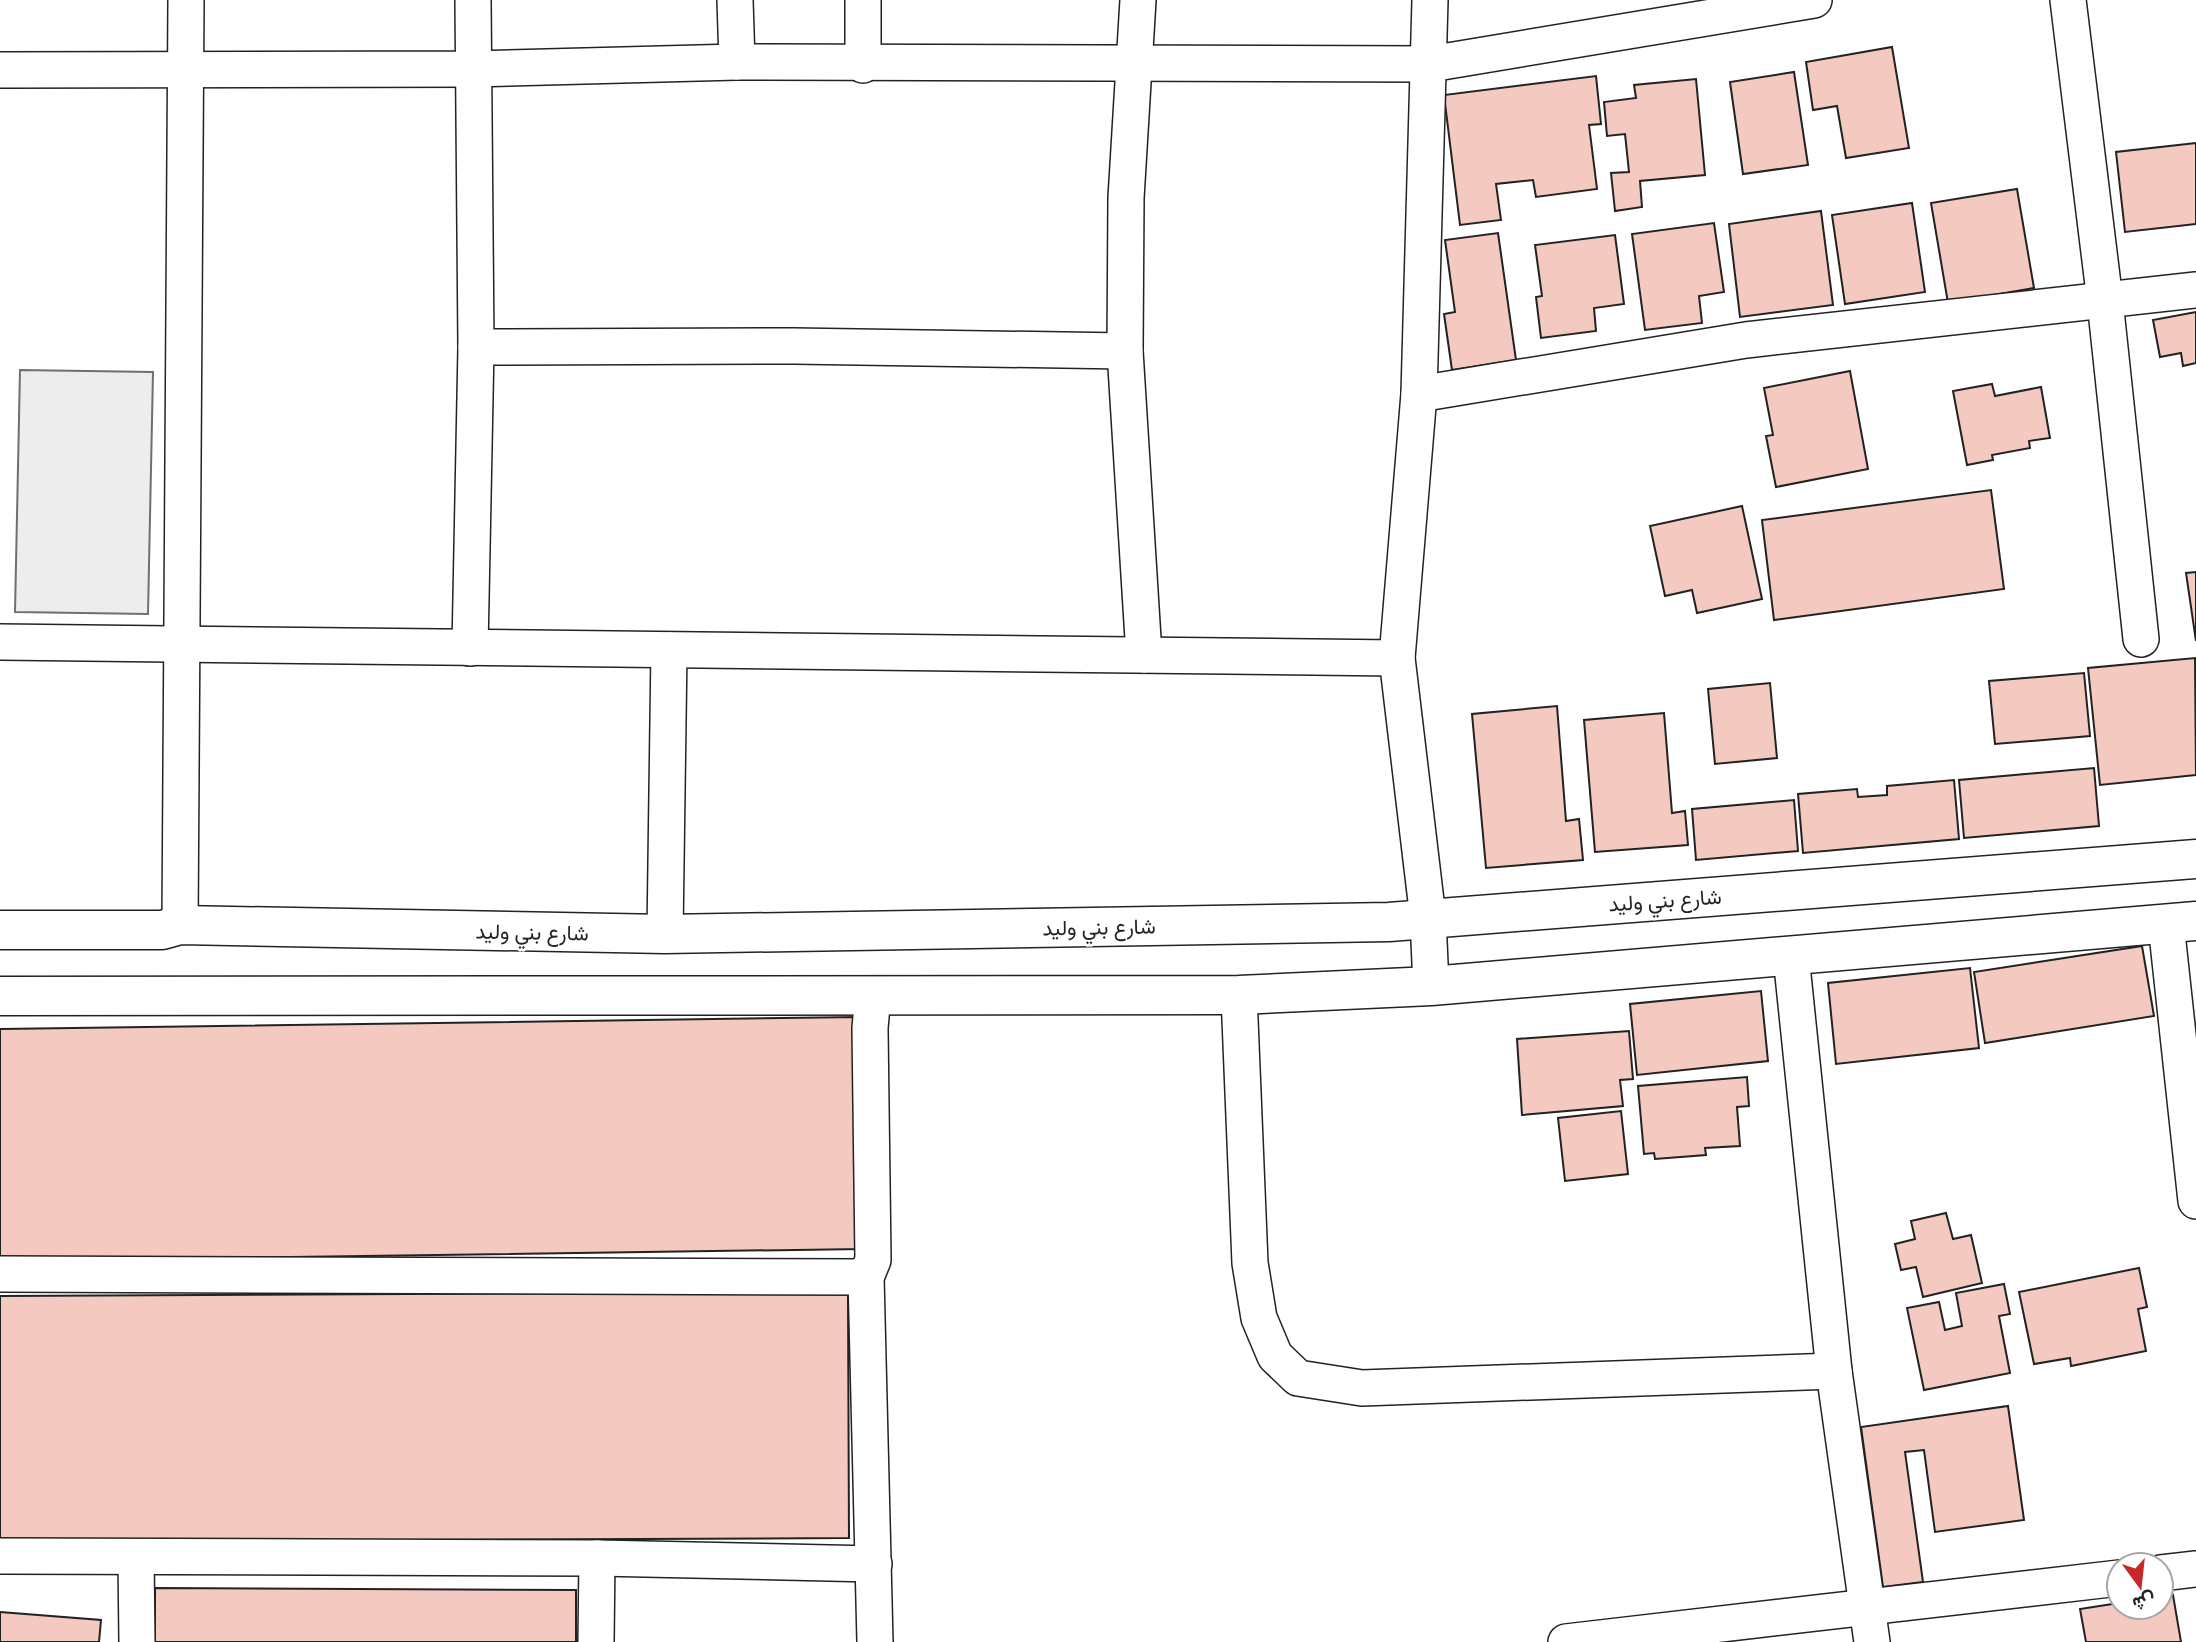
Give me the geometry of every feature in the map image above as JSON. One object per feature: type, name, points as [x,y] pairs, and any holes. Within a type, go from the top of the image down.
[{"type":"street","points":[[180,925],[186,0]]},
{"type":"street","points":[[470,648],[476,347],[473,0]]},
{"type":"street","points":[[735,0],[737,62]]},
{"type":"street","points":[[863,0],[863,65]]},
{"type":"street","points":[[1138,0],[1126,198],[1125,351],[1144,655]]},
{"type":"street","points":[[1430,0],[1419,394],[1397,658],[1428,918],[1431,986]]},
{"type":"street","points":[[0,70],[472,69],[737,62],[863,65],[1135,62],[1430,64],[1814,0]]},
{"type":"street","points":[[2068,0],[2105,301],[2141,639]]},
{"type":"street","points":[[1419,394],[1746,340],[2196,290]]},
{"type":"street","points":[[476,347],[794,346],[1125,351]]},
{"type":"street","points":[[0,642],[1397,658]]},
{"type":"street","points":[[665,934],[669,650]]},
{"type":"street","name":"شارع بني وليد","points":[[0,930],[162,930],[180,925],[665,934],[1376,922],[2196,859]]},
{"type":"street","points":[[0,996],[1239,995],[1431,986],[2181,923],[2196,1201]]},
{"type":"street","points":[[1791,956],[1834,1371],[1871,1625]]},
{"type":"street","points":[[873,995],[870,1028],[873,1260],[866,1277],[875,1642]]},
{"type":"street","points":[[1239,995],[1250,1263],[1259,1318],[1275,1356],[1298,1378],[1362,1388],[1834,1371]]},
{"type":"street","points":[[0,1274],[866,1277]]},
{"type":"street","points":[[0,1556],[597,1558],[874,1564]]},
{"type":"street","points":[[136,1558],[138,1642]]},
{"type":"street","points":[[596,1642],[597,1558]]},
{"type":"street","points":[[2175,1571],[2196,1569]]},
{"type":"street","points":[[1566,1642],[1871,1625],[2105,1581]]},
{"type":"shaded area","points":[[20,370],[153,372],[148,614],[15,612]]},
{"type":"building","points":[[1892,47],[1909,148],[1846,158],[1837,106],[1813,110],[1806,62]]},
{"type":"building","points":[[1794,72],[1808,165],[1743,174],[1730,82]]},
{"type":"building","points":[[1596,76],[1601,124],[1589,125],[1597,189],[1536,197],[1533,180],[1496,184],[1501,220],[1460,225],[1444,95]]},
{"type":"building","points":[[1696,79],[1705,175],[1640,181],[1642,207],[1615,211],[1611,173],[1629,172],[1625,134],[1607,136],[1604,102],[1636,98],[1634,85]]},
{"type":"building","points":[[2196,143],[2196,224],[2125,232],[2116,152]]},
{"type":"building","points":[[2017,189],[2034,288],[1948,303],[1931,203]]},
{"type":"building","points":[[1912,203],[1925,292],[1845,304],[1832,215]]},
{"type":"building","points":[[1821,211],[1833,305],[1740,317],[1729,224]]},
{"type":"building","points":[[1714,223],[1724,292],[1699,296],[1702,323],[1645,330],[1632,234]]},
{"type":"building","points":[[1498,233],[1516,360],[1452,370],[1444,314],[1455,312],[1445,240]]},
{"type":"building","points":[[1615,235],[1624,304],[1594,308],[1596,331],[1541,338],[1536,297],[1542,296],[1535,245]]},
{"type":"building","points":[[2196,312],[2196,363],[2183,366],[2181,353],[2160,357],[2153,320]]},
{"type":"building","points":[[1850,371],[1868,469],[1776,487],[1766,436],[1773,435],[1764,388]]},
{"type":"building","points":[[1992,384],[1995,396],[2041,387],[2050,438],[2029,441],[2030,448],[1992,455],[1993,460],[1967,465],[1953,391]]},
{"type":"building","points":[[1991,490],[2004,589],[1774,620],[1762,520]]},
{"type":"building","points":[[1742,506],[1762,599],[1697,613],[1692,590],[1665,596],[1650,526]]},
{"type":"building","points":[[2196,572],[2196,641],[2186,573]]},
{"type":"building","points":[[2195,658],[2196,775],[2100,785],[2088,668]]},
{"type":"building","points":[[2084,673],[2090,736],[1995,744],[1989,681]]},
{"type":"building","points":[[1770,683],[1777,758],[1715,764],[1708,689]]},
{"type":"building","points":[[1557,706],[1566,821],[1579,819],[1583,860],[1486,868],[1472,714]]},
{"type":"building","points":[[1664,713],[1672,813],[1685,811],[1688,845],[1595,852],[1584,720]]},
{"type":"building","points":[[2094,768],[2099,826],[1964,838],[1959,780]]},
{"type":"building","points":[[1954,780],[1959,839],[1803,853],[1798,794],[1857,789],[1858,797],[1887,795],[1887,786]]},
{"type":"building","points":[[1794,800],[1798,851],[1696,860],[1692,809]]},
{"type":"building","points":[[2142,946],[2154,1016],[1985,1043],[1974,972]]},
{"type":"building","points":[[1970,968],[1979,1048],[1836,1064],[1828,983]]},
{"type":"building","points":[[1761,991],[1768,1061],[1637,1075],[1630,1004]]},
{"type":"building","points":[[859,1017],[862,1249],[0,1261],[0,1029]]},
{"type":"building","points":[[1629,1031],[1633,1079],[1620,1080],[1623,1106],[1522,1115],[1517,1039]]},
{"type":"building","points":[[1747,1077],[1749,1106],[1737,1107],[1740,1146],[1705,1148],[1706,1155],[1655,1159],[1654,1153],[1644,1154],[1638,1086]]},
{"type":"building","points":[[1621,1111],[1628,1174],[1565,1181],[1558,1118]]},
{"type":"building","points":[[1946,1213],[1953,1239],[1971,1235],[1982,1283],[1923,1297],[1916,1267],[1901,1270],[1895,1244],[1915,1239],[1911,1221]]},
{"type":"building","points":[[2139,1268],[2147,1307],[2138,1309],[2146,1351],[2071,1366],[2070,1358],[2034,1364],[2019,1292]]},
{"type":"building","points":[[2004,1284],[2010,1314],[1999,1316],[2010,1373],[1924,1390],[1907,1308],[1939,1302],[1945,1330],[1962,1326],[1956,1293]]},
{"type":"building","points":[[848,1292],[849,1538],[0,1542],[0,1296]]},
{"type":"building","points":[[2008,1406],[2024,1520],[1935,1532],[1924,1450],[1905,1452],[1923,1582],[1883,1587],[1861,1427]]},
{"type":"building","points":[[155,1588],[576,1590],[576,1642],[155,1642]]},
{"type":"building","points":[[2105,1605],[2105,1621],[2175,1621],[2175,1607],[2181,1642],[2086,1642],[2080,1609]]},
{"type":"building","points":[[0,1612],[101,1620],[99,1642],[0,1642]]}]
